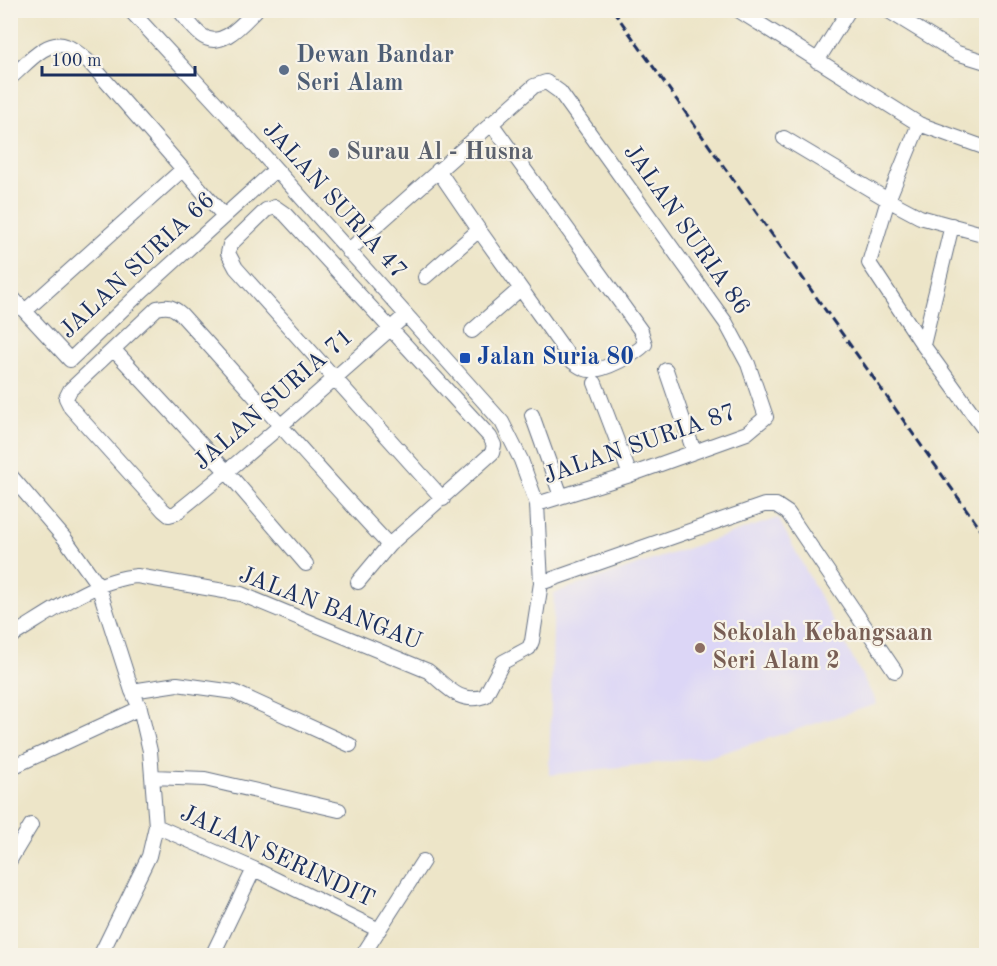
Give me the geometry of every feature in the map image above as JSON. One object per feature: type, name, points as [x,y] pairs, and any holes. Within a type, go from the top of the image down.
[{"type":"street","name":"JALAN SURIA 47","points":[[130,10],[241,130],[502,422],[521,460],[537,504],[541,583],[532,641],[529,648],[503,662],[485,696],[466,699]]},
{"type":"street","points":[[178,10],[202,36],[212,39],[226,38],[256,10]]},
{"type":"street","points":[[738,10],[919,124],[987,148]]},
{"type":"street","points":[[817,61],[849,10]]},
{"type":"street","points":[[887,10],[957,53],[987,62]]},
{"type":"street","points":[[10,78],[48,46],[65,45],[90,63],[224,216]]},
{"type":"street","name":"JALAN SURIA 86","points":[[491,123],[534,86],[546,82],[560,92],[726,323],[748,364],[766,417],[758,426]]},
{"type":"street","points":[[348,251],[491,123],[640,331],[645,344],[638,352],[593,377]]},
{"type":"street","points":[[919,124],[888,200],[868,263],[923,345],[987,432]]},
{"type":"street","points":[[784,138],[920,217],[987,235]]},
{"type":"street","points":[[25,311],[182,170]]},
{"type":"street","name":"JALAN SURIA 66","points":[[10,295],[70,360],[275,170]]},
{"type":"street","points":[[438,170],[573,362],[593,377],[630,475]]},
{"type":"street","points":[[358,582],[389,545],[443,499],[492,453],[494,445],[490,437],[285,214],[275,207],[266,210],[230,245],[228,253],[236,268],[443,499]]},
{"type":"street","points":[[923,345],[952,225]]},
{"type":"street","points":[[425,277],[479,230]]},
{"type":"street","points":[[472,331],[520,289]]},
{"type":"street","points":[[306,564],[227,472],[114,350],[157,308],[165,306],[173,308],[181,314],[301,450],[389,545]]},
{"type":"street","name":"JALAN SURIA 71","points":[[114,350],[70,390],[66,398],[79,417],[170,515],[176,513],[227,472],[406,315]]},
{"type":"street","points":[[666,370],[694,452]]},
{"type":"street","points":[[532,416],[561,496]]},
{"type":"street","name":"JALAN SURIA 87","points":[[537,504],[630,475],[747,434],[758,426]]},
{"type":"street","points":[[10,475],[65,539],[98,585],[132,691],[140,708],[150,751],[156,826],[149,856],[100,956]]},
{"type":"street","points":[[541,583],[764,505],[776,505],[788,513],[895,671]]},
{"type":"street","name":"JALAN BANGAU","points":[[10,637],[98,585],[136,576],[241,594],[428,671],[450,690],[466,699]]},
{"type":"street","points":[[132,691],[177,684],[234,692],[350,745]]},
{"type":"street","points":[[10,768],[140,708]]},
{"type":"street","points":[[152,777],[205,779],[283,799],[339,810]]},
{"type":"street","points":[[10,860],[31,825]]},
{"type":"street","name":"JALAN SERINDIT","points":[[156,826],[254,869],[379,930]]},
{"type":"street","points":[[362,956],[423,861]]},
{"type":"street","points":[[212,956],[254,869]]},
{"type":"shaded area","name":"Sekolah Kebangsaan Seri Alam 2","points":[[778,518],[877,704],[709,757],[549,775],[554,593]]},
{"type":"railway","points":[[613,10],[986,537]]},
{"type":"place","name":"Dewan Bandar Seri Alam","points":[[284,70]]},
{"type":"place","name":"Surau Al - Husna","points":[[334,153]]},
{"type":"place","name":"Jalan Suria 80","points":[[465,358]]},
{"type":"place","name":"Sekolah Kebangsaan Seri Alam 2","points":[[700,648]]}]
